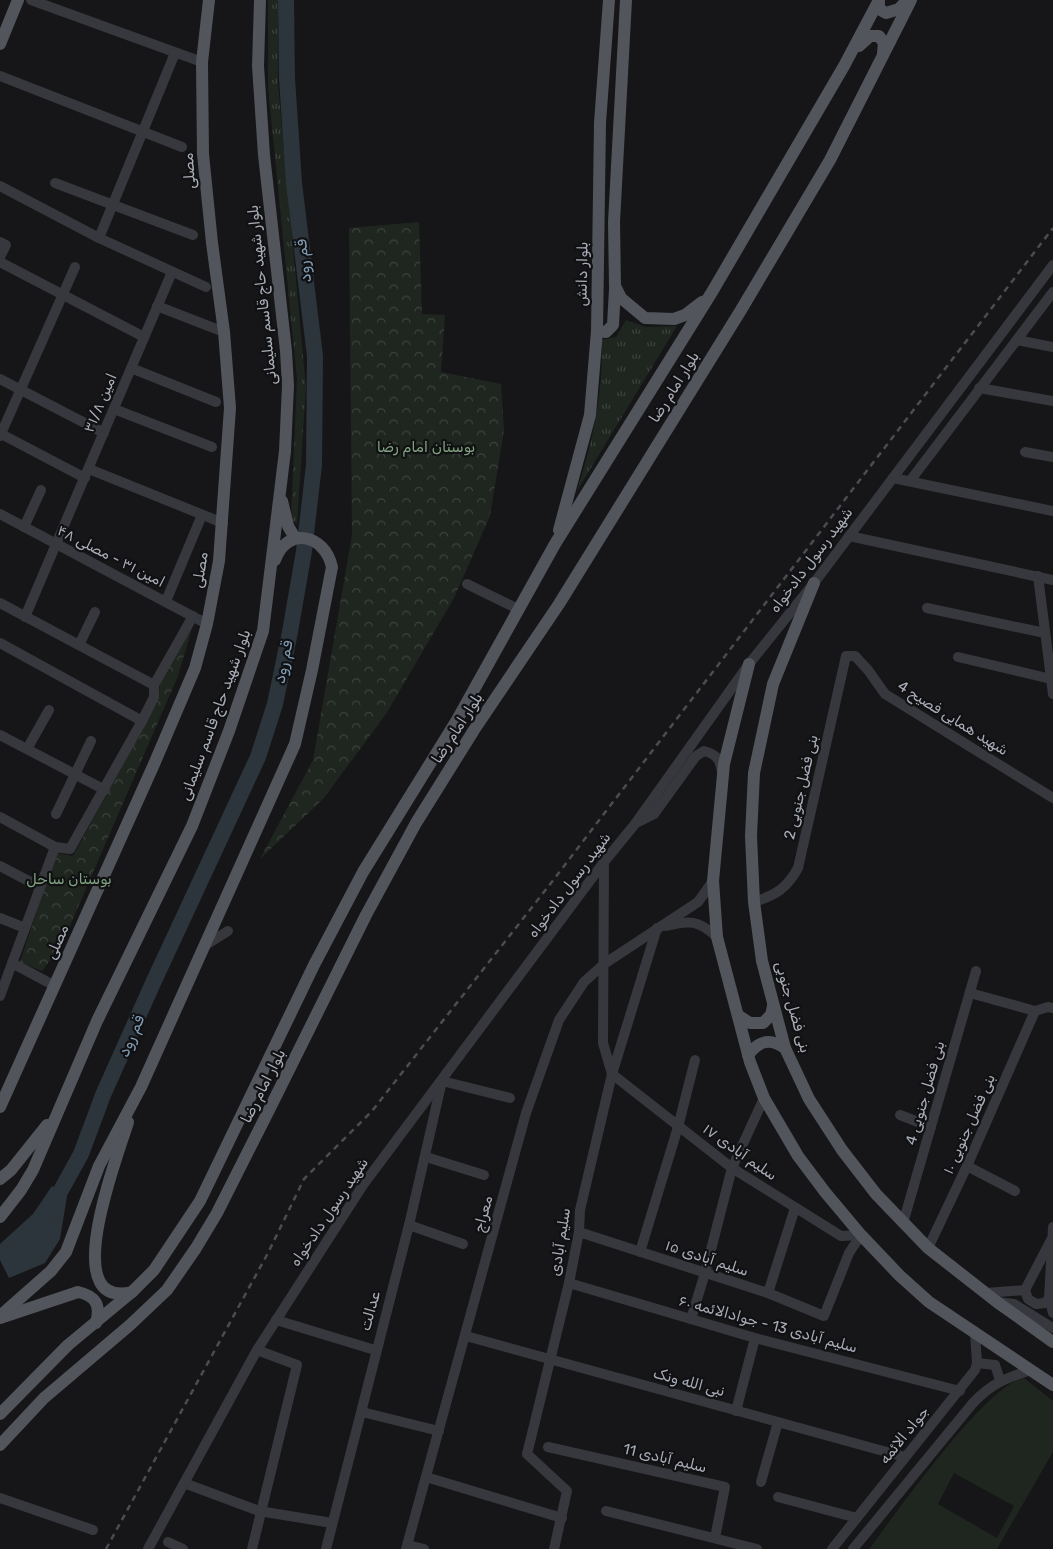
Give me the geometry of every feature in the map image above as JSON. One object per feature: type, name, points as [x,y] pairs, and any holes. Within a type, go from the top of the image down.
[{"type":"main road","points":[[0,44],[18,0]]},
{"type":"main road","name":"مصلی","points":[[0,1105],[55,986],[195,668],[208,624],[223,523],[230,408],[224,332],[203,154],[202,62],[209,0]]},
{"type":"main road","name":"بلوار شهید حاج قاسم سلیمانی","points":[[0,1217],[21,1190],[33,1170],[97,1021],[192,826],[229,731],[263,631],[286,442],[288,368],[264,155],[258,66],[260,0]]},
{"type":"main road","name":"بلوار دانش","points":[[555,544],[590,416],[598,331],[600,122],[609,0]]},
{"type":"main road","points":[[598,331],[606,332],[614,325],[614,222],[626,0]]},
{"type":"main road","points":[[879,0],[879,9],[886,13],[899,9],[907,0]]},
{"type":"main road","name":"بلوار امام رضا","points":[[0,1414],[68,1345],[132,1292],[154,1270],[200,1201],[327,940],[363,872],[457,720],[555,544],[712,292],[844,66],[879,0]]},
{"type":"main road","name":"بلوار امام رضا","points":[[0,1446],[44,1398],[130,1325],[167,1290],[196,1248],[217,1213],[366,915],[416,823],[474,730],[559,604],[741,310],[830,160],[911,0]]},
{"type":"main road","points":[[844,66],[863,40],[870,36],[879,36],[884,43],[883,53]]},
{"type":"main road","points":[[615,286],[621,298],[645,318],[660,320],[674,319],[685,315],[712,292]]},
{"type":"main road","points":[[280,491],[285,520],[296,538]]},
{"type":"main road","points":[[0,1317],[51,1271],[66,1252],[98,1166],[136,1094],[295,744],[331,576],[330,558],[322,545],[315,541],[296,538],[282,546],[277,552],[269,574]]},
{"type":"main road","name":"بنی فضل جنوبی","points":[[814,583],[773,684],[754,773],[751,836],[754,902],[762,961],[785,1048],[809,1099],[842,1150],[876,1194],[928,1248],[997,1302],[1053,1342]]},
{"type":"main road","points":[[750,664],[723,778],[713,881],[717,937],[748,1055],[764,1098],[798,1156],[860,1235],[929,1302],[1053,1384]]},
{"type":"main road","points":[[739,1016],[750,1023],[764,1022],[771,1015],[773,1006]]},
{"type":"main road","points":[[748,1055],[753,1048],[765,1041],[771,1040],[785,1048]]},
{"type":"main road","points":[[132,1292],[118,1295],[103,1289],[98,1282],[94,1264],[94,1246],[104,1202],[136,1094]]},
{"type":"main road","points":[[0,1179],[11,1170],[58,1112]]},
{"type":"main road","points":[[0,1317],[78,1292],[89,1295],[96,1300],[99,1311],[96,1323]]},
{"type":"street","points":[[30,0],[202,62]]},
{"type":"street","points":[[99,238],[175,53]]},
{"type":"street","points":[[0,76],[182,147]]},
{"type":"street","points":[[55,183],[193,235]]},
{"type":"street","points":[[0,186],[99,238],[206,287]]},
{"type":"street","points":[[0,242],[6,245],[0,257]]},
{"type":"street","points":[[0,262],[144,337]]},
{"type":"street","name":"شهید رسول دادخواه","points":[[148,1549],[257,1350],[363,1185],[604,862],[635,824],[750,664],[814,583],[1053,265]]},
{"type":"street","points":[[75,267],[0,435],[87,473],[223,523]]},
{"type":"street","name":"امین ۳۱/۸","points":[[25,617],[172,272]]},
{"type":"street","points":[[910,481],[1053,292]]},
{"type":"street","points":[[157,306],[224,332]]},
{"type":"street","points":[[1017,340],[1053,347]]},
{"type":"street","points":[[131,368],[216,402]]},
{"type":"street","points":[[0,379],[104,433]]},
{"type":"street","points":[[979,388],[1053,400]]},
{"type":"street","points":[[114,409],[212,447]]},
{"type":"street","points":[[1025,452],[1053,457]]},
{"type":"street","points":[[893,478],[1053,511]]},
{"type":"street","points":[[24,527],[41,490]]},
{"type":"street","points":[[166,601],[202,515]]},
{"type":"street","name":"امین ۳۱ - مصلی ۴۸","points":[[1,518],[24,527],[208,624]]},
{"type":"street","points":[[849,536],[1053,580]]},
{"type":"street","points":[[1038,576],[1053,694]]},
{"type":"street","points":[[467,584],[518,609]]},
{"type":"street","points":[[0,603],[154,685]]},
{"type":"street","points":[[927,608],[1045,632]]},
{"type":"street","points":[[79,645],[95,612]]},
{"type":"street","points":[[0,817],[55,847],[70,849],[105,790],[142,721],[154,698],[154,685],[192,616]]},
{"type":"street","points":[[0,643],[142,721]]},
{"type":"street","name":"بنی فضل جنوبی 2","points":[[754,902],[772,896],[784,889],[798,868],[846,656]]},
{"type":"street","name":"شهید همایی فصیح 4","points":[[846,656],[855,656],[862,662],[885,694],[1053,798]]},
{"type":"street","points":[[958,657],[1051,679]]},
{"type":"street","points":[[27,749],[49,710]]},
{"type":"street","points":[[0,735],[105,790]]},
{"type":"street","points":[[56,814],[91,741]]},
{"type":"street","points":[[635,824],[654,814],[696,756],[704,751],[713,753],[720,762],[723,778]]},
{"type":"street","points":[[0,996],[2,984],[12,963],[55,847]]},
{"type":"street","points":[[604,862],[603,1043],[612,1074]]},
{"type":"street","points":[[0,866],[40,887]]},
{"type":"street","name":"معراج","points":[[407,1547],[526,1112],[559,1020],[584,982],[604,964],[698,902],[713,881]]},
{"type":"street","points":[[0,918],[25,928]]},
{"type":"street","name":"معراج","points":[[658,928],[686,921],[704,925],[717,937]]},
{"type":"street","name":"سلیم آبادی","points":[[554,1549],[567,1490],[527,1454],[569,1283],[579,1232],[580,1210],[612,1074],[658,928]]},
{"type":"street","points":[[204,946],[228,932]]},
{"type":"street","points":[[12,963],[55,986]]},
{"type":"street","name":"بنی فضل جنوبی 4","points":[[903,1222],[976,971]]},
{"type":"street","points":[[970,994],[1035,1011],[1048,1007],[1053,1008]]},
{"type":"street","name":"بنی فضل جنوبی ۱۰","points":[[928,1248],[967,1166],[1035,1011]]},
{"type":"street","points":[[640,1252],[678,1127],[695,1060]]},
{"type":"street","name":"سلیم آبادی ۱۷","points":[[612,1074],[732,1168],[842,1236],[860,1235]]},
{"type":"street","points":[[442,1081],[510,1098]]},
{"type":"street","name":"عدالت","points":[[326,1549],[362,1412],[375,1350],[426,1157],[442,1081]]},
{"type":"street","points":[[691,1319],[732,1168],[764,1098]]},
{"type":"street","points":[[900,1115],[931,1127]]},
{"type":"street","points":[[426,1157],[484,1175]]},
{"type":"street","points":[[967,1166],[1015,1191]]},
{"type":"street","points":[[768,1294],[795,1208]]},
{"type":"street","points":[[409,1225],[463,1244]]},
{"type":"street","points":[[1053,1227],[1049,1298],[1053,1312]]},
{"type":"street","name":"سلیم آبادی ۱۵","points":[[579,1232],[768,1294],[824,1316],[849,1253],[860,1235]]},
{"type":"street","points":[[1049,1298],[1045,1303],[1036,1304],[1028,1299],[1025,1290],[1051,1240]]},
{"type":"street","name":"سلیم آبادی 13 - جوادالائمه ۶۰","points":[[569,1283],[754,1338],[960,1391]]},
{"type":"street","points":[[986,1293],[1025,1290]]},
{"type":"street","points":[[997,1302],[1014,1304],[1053,1328]]},
{"type":"street","points":[[276,1320],[375,1350]]},
{"type":"street","points":[[974,1333],[977,1363],[995,1365],[1000,1380]]},
{"type":"street","name":"نبی الله ونک","points":[[466,1336],[905,1457]]},
{"type":"street","points":[[736,1411],[754,1338]]},
{"type":"street","points":[[252,1549],[259,1511],[297,1365],[257,1350]]},
{"type":"street","name":"جواد الائمه","points":[[832,1549],[960,1391],[975,1370],[977,1363]]},
{"type":"street","name":"جواد الائمه","points":[[853,1549],[986,1389],[1000,1380],[1032,1370]]},
{"type":"street","points":[[362,1412],[439,1431]]},
{"type":"street","points":[[761,1482],[778,1422]]},
{"type":"street","name":"سلیم آبادی 11","points":[[548,1447],[725,1487],[715,1538]]},
{"type":"street","points":[[426,1478],[562,1518]]},
{"type":"street","points":[[184,1484],[259,1511],[332,1523]]},
{"type":"street","points":[[778,1497],[856,1518]]},
{"type":"street","points":[[0,1498],[94,1530]]},
{"type":"street","points":[[606,1511],[757,1549]]},
{"type":"street","points":[[168,1542],[183,1549]]},
{"type":"street","points":[[407,1547],[424,1549]]},
{"type":"green space","points":[[268,0],[278,0],[278,85],[306,388],[297,524],[291,519],[297,379],[268,87]]},
{"type":"green space","name":"بوستان امام رضا","points":[[419,222],[422,314],[445,315],[441,372],[501,384],[504,430],[490,516],[454,598],[386,714],[323,799],[260,859],[313,760],[352,535],[349,228]]},
{"type":"green space","points":[[626,320],[646,327],[677,326],[577,491],[596,417],[601,380],[602,340],[616,337]]},
{"type":"green space","name":"بوستان ساحل","points":[[193,625],[178,676],[62,944],[42,971],[20,962],[56,853],[73,856],[159,695],[160,682]]},
{"type":"green space","points":[[1024,1378],[1053,1401],[1053,1452],[997,1549],[869,1549],[942,1453],[988,1402],[1008,1385]],"holes":[[[954,1473],[1014,1506],[997,1538],[938,1504]]]},
{"type":"shaded area","points":[[52,1186],[67,1196],[60,1239],[45,1263],[9,1278],[0,1260],[0,1244],[33,1214]]},
{"type":"waterway","name":"قم رود","points":[[48,1208],[55,1201],[81,1154],[103,1095],[258,757],[275,704],[290,632],[304,551],[314,465],[315,356],[294,183],[287,78],[286,0]]},
{"type":"railway","points":[[106,1549],[268,1253],[304,1179],[372,1111],[551,883],[1053,228]]}]
